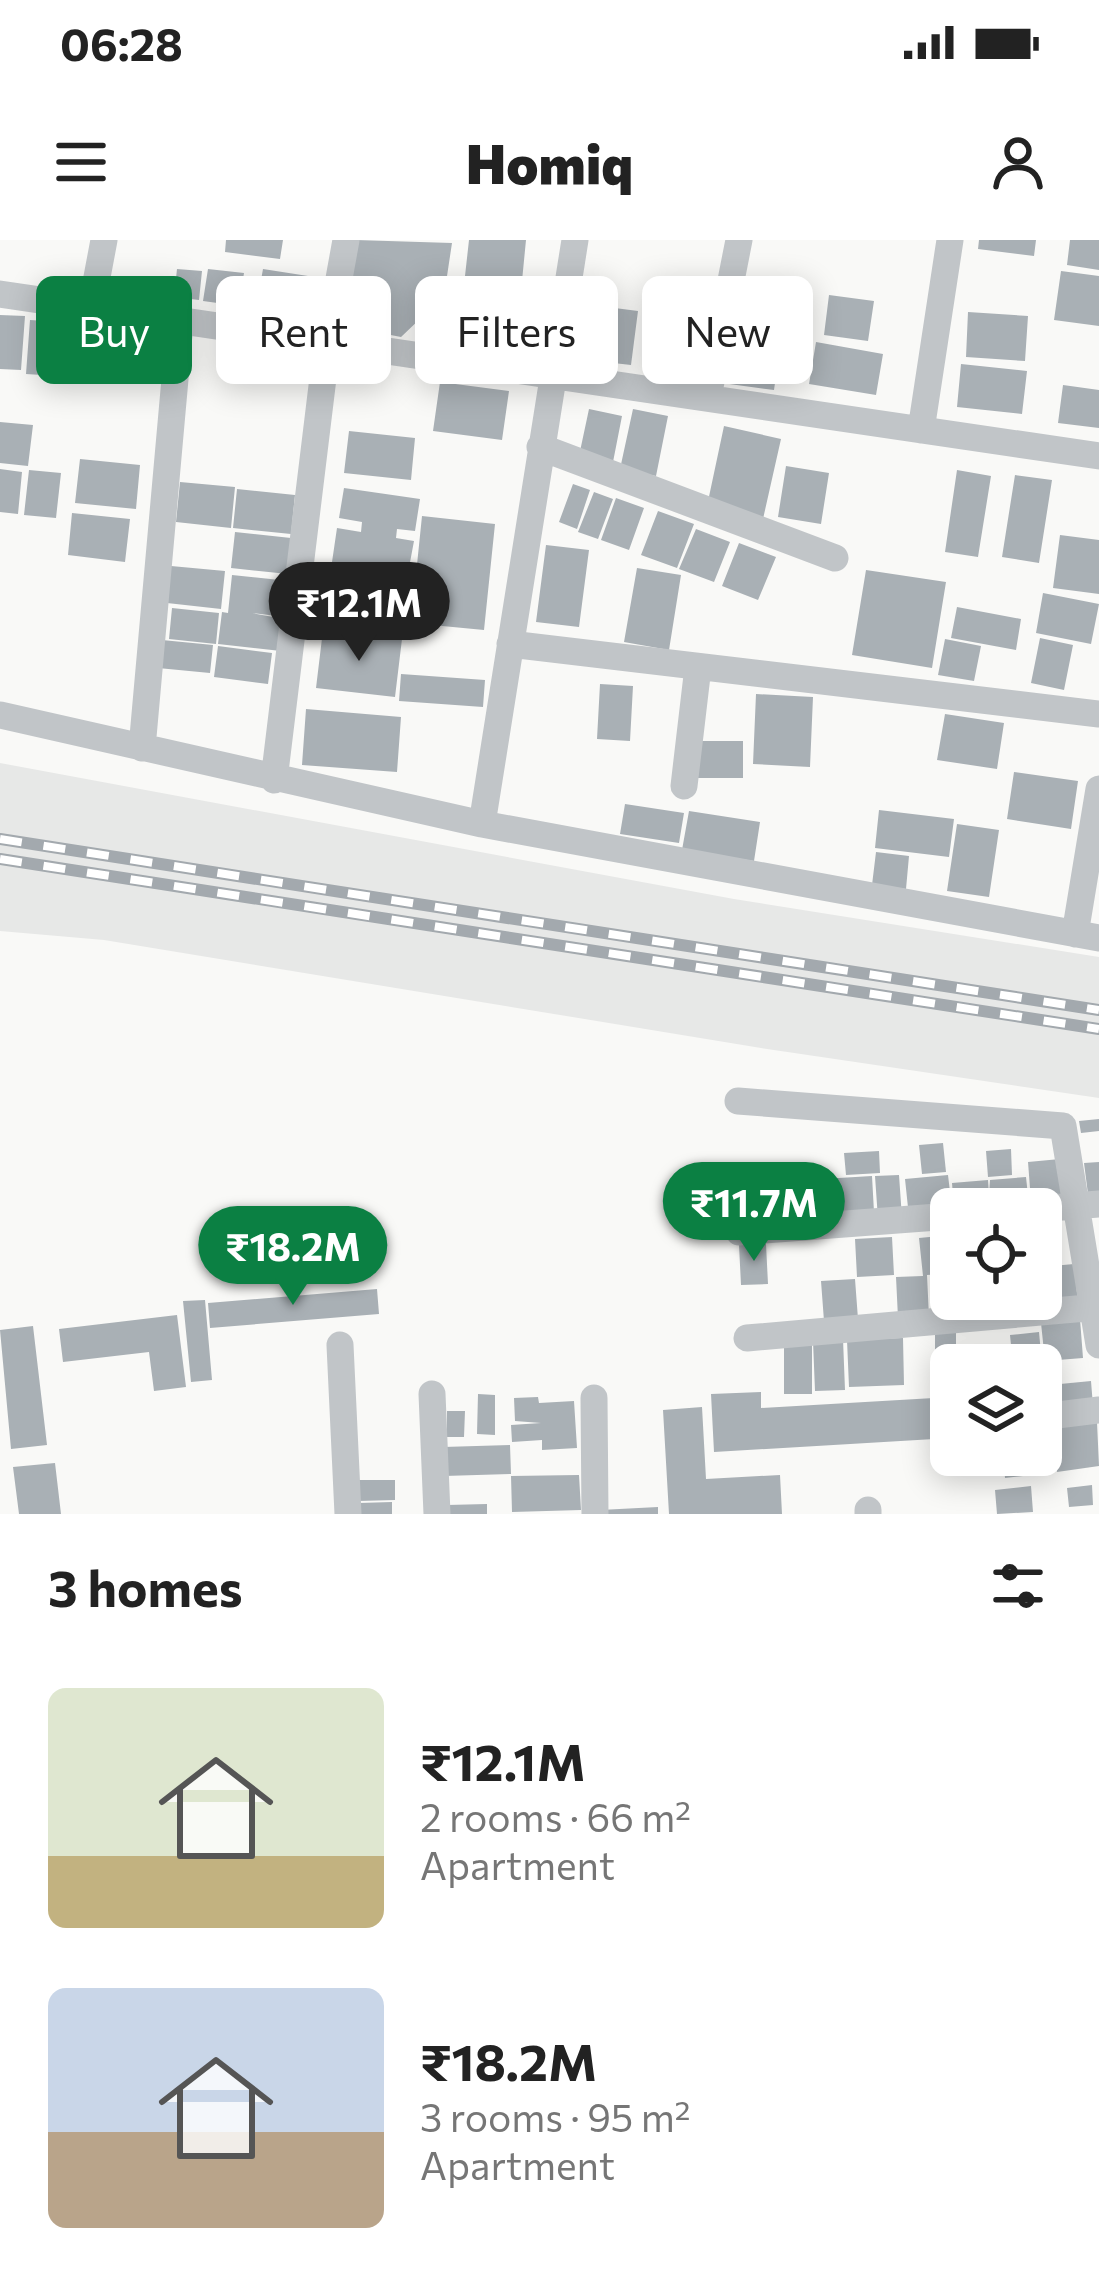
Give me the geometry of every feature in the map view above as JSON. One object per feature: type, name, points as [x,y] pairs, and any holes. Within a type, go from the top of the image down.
[{"type":"street","points":[[97,276],[104,240]]},
{"type":"street","points":[[339,276],[346,240]]},
{"type":"street","points":[[568,276],[574,240]]},
{"type":"street","points":[[708,397],[739,240]]},
{"type":"street","points":[[921,430],[950,240]]},
{"type":"street","points":[[0,294],[36,300]]},
{"type":"street","points":[[142,748],[175,384]]},
{"type":"street","points":[[274,780],[322,384]]},
{"type":"street","points":[[482,824],[549,384]]},
{"type":"street","points":[[615,384],[1099,456]]},
{"type":"street","points":[[539,447],[835,558]]},
{"type":"street","points":[[510,644],[1099,715]]},
{"type":"street","points":[[684,786],[698,667]]},
{"type":"street","points":[[0,715],[482,824],[1087,936],[1099,789]]},
{"type":"street","points":[[738,1101],[1063,1126],[1089,1205],[1099,1345]]},
{"type":"street","points":[[739,1232],[930,1218]]},
{"type":"street","points":[[747,1338],[1096,1308]]},
{"type":"street","points":[[340,1345],[348,1514]]},
{"type":"street","points":[[432,1394],[437,1514]]},
{"type":"street","points":[[594,1398],[595,1514]]},
{"type":"street","points":[[1062,1414],[1099,1410]]},
{"type":"shaded area","points":[[0,763],[734,899],[1099,957],[1099,1098],[761,1048],[104,940],[0,931]]},
{"type":"building","points":[[226,240],[283,240],[280,259],[225,252]]},
{"type":"building","points":[[356,240],[452,243],[447,276],[415,276],[415,324],[401,337],[391,335],[391,276],[347,276]]},
{"type":"building","points":[[469,240],[526,240],[522,276],[465,276]]},
{"type":"building","points":[[979,240],[1036,240],[1034,256],[978,249]]},
{"type":"building","points":[[1070,240],[1099,240],[1099,270],[1067,265]]},
{"type":"building","points":[[177,269],[202,271],[199,300],[192,299],[192,276],[176,276]]},
{"type":"building","points":[[208,269],[244,273],[216,276],[216,303],[203,301]]},
{"type":"building","points":[[263,269],[308,276],[262,276]]},
{"type":"building","points":[[1061,271],[1099,276],[1099,326],[1054,320]]},
{"type":"building","points":[[829,295],[874,301],[868,341],[824,335]]},
{"type":"building","points":[[618,308],[638,311],[631,365],[618,364]]},
{"type":"building","points":[[968,312],[1028,316],[1025,361],[966,357]]},
{"type":"building","points":[[0,315],[25,316],[21,370],[0,369]]},
{"type":"building","points":[[30,320],[36,320],[36,375],[26,374]]},
{"type":"building","points":[[816,342],[883,354],[876,395],[809,384],[813,384]]},
{"type":"building","points":[[961,364],[1027,371],[1022,414],[957,407]]},
{"type":"building","points":[[440,384],[509,391],[502,440],[433,431]]},
{"type":"building","points":[[729,384],[775,384],[774,390]]},
{"type":"building","points":[[1063,385],[1099,390],[1099,428],[1058,423]]},
{"type":"building","points":[[589,409],[622,416],[613,462],[579,456]]},
{"type":"building","points":[[633,409],[668,416],[656,476],[620,469]]},
{"type":"building","points":[[0,422],[33,425],[28,466],[0,463]]},
{"type":"building","points":[[724,426],[781,439],[763,519],[707,506]]},
{"type":"building","points":[[349,431],[415,438],[411,480],[344,473]]},
{"type":"building","points":[[80,459],[140,465],[136,509],[75,503]]},
{"type":"building","points":[[786,466],[829,473],[821,524],[778,517]]},
{"type":"building","points":[[0,469],[22,472],[18,514],[0,512]]},
{"type":"building","points":[[29,470],[61,473],[56,518],[24,515]]},
{"type":"building","points":[[957,470],[991,476],[978,557],[945,552]]},
{"type":"building","points":[[1015,475],[1052,480],[1039,563],[1002,557]]},
{"type":"building","points":[[180,482],[235,487],[231,528],[176,522]]},
{"type":"building","points":[[573,484],[590,490],[577,529],[559,522]]},
{"type":"building","points":[[344,488],[420,499],[415,531],[397,529],[396,538],[414,541],[408,573],[332,562],[337,528],[361,532],[362,522],[339,518]]},
{"type":"building","points":[[237,489],[295,495],[291,534],[233,528]]},
{"type":"building","points":[[594,492],[613,499],[598,539],[578,532]]},
{"type":"building","points":[[616,498],[644,508],[629,550],[601,540]]},
{"type":"building","points":[[658,511],[694,524],[677,568],[641,555]]},
{"type":"building","points":[[72,513],[130,519],[125,562],[68,555]]},
{"type":"building","points":[[422,516],[495,524],[484,630],[411,623]]},
{"type":"building","points":[[696,529],[730,542],[714,582],[679,569]]},
{"type":"building","points":[[235,532],[291,538],[288,574],[231,568]]},
{"type":"building","points":[[1060,535],[1099,540],[1099,594],[1053,588]]},
{"type":"building","points":[[739,543],[776,557],[758,600],[722,586]]},
{"type":"building","points":[[546,545],[589,550],[579,627],[536,622]]},
{"type":"building","points":[[171,566],[225,571],[221,609],[167,603]]},
{"type":"building","points":[[637,568],[681,575],[669,650],[624,642]]},
{"type":"building","points":[[866,570],[946,582],[932,668],[852,655]]},
{"type":"building","points":[[232,575],[289,581],[286,617],[252,613],[284,619],[281,651],[218,644],[222,612],[228,613]]},
{"type":"building","points":[[334,586],[394,593],[389,632],[329,625]]},
{"type":"building","points":[[1043,593],[1099,604],[1091,644],[1036,633]]},
{"type":"building","points":[[957,607],[1021,619],[1016,650],[951,638]]},
{"type":"building","points":[[172,608],[219,613],[216,644],[169,639]]},
{"type":"building","points":[[323,630],[402,639],[395,697],[316,688]]},
{"type":"building","points":[[1040,638],[1073,645],[1064,690],[1031,683]]},
{"type":"building","points":[[945,639],[981,646],[974,681],[938,675]]},
{"type":"building","points":[[162,640],[213,645],[210,673],[158,668]]},
{"type":"building","points":[[218,646],[272,653],[268,684],[214,677]]},
{"type":"building","points":[[401,674],[485,680],[483,707],[399,701]]},
{"type":"building","points":[[600,684],[633,686],[630,741],[597,739]]},
{"type":"building","points":[[756,694],[813,697],[810,767],[753,764]]},
{"type":"building","points":[[306,709],[401,717],[397,772],[302,765]]},
{"type":"building","points":[[945,714],[1004,723],[997,769],[937,760]]},
{"type":"building","points":[[695,741],[743,741],[743,778],[695,778]]},
{"type":"building","points":[[1014,772],[1078,781],[1071,829],[1007,819]]},
{"type":"building","points":[[625,804],[684,813],[679,843],[620,834]]},
{"type":"building","points":[[879,810],[954,819],[949,857],[875,848]]},
{"type":"building","points":[[689,811],[760,822],[754,861],[682,850]]},
{"type":"building","points":[[957,824],[999,830],[989,897],[947,891]]},
{"type":"building","points":[[876,852],[909,856],[906,889],[872,885]]},
{"type":"building","points":[[1099,1119],[1099,1131],[1081,1133],[1079,1121]]},
{"type":"building","points":[[943,1143],[946,1172],[922,1174],[919,1145]]},
{"type":"building","points":[[1011,1149],[1012,1175],[988,1177],[986,1151]]},
{"type":"building","points":[[879,1151],[880,1173],[846,1175],[844,1153]]},
{"type":"building","points":[[1060,1159],[1063,1198],[1062,1188],[1030,1188],[1028,1162]]},
{"type":"building","points":[[1099,1162],[1099,1193],[1088,1194],[1084,1163]]},
{"type":"building","points":[[899,1175],[902,1218],[878,1219],[875,1176]]},
{"type":"building","points":[[948,1175],[950,1188],[930,1188],[930,1213],[909,1217],[905,1179]]},
{"type":"building","points":[[817,1176],[818,1214],[783,1215],[781,1178]]},
{"type":"building","points":[[872,1176],[874,1212],[824,1215],[822,1179]]},
{"type":"building","points":[[778,1177],[779,1217],[738,1218],[736,1178]]},
{"type":"building","points":[[1026,1177],[1027,1188],[989,1188],[990,1180]]},
{"type":"building","points":[[988,1180],[989,1188],[952,1188],[952,1183]]},
{"type":"building","points":[[892,1237],[894,1275],[857,1277],[855,1239]]},
{"type":"building","points":[[930,1237],[929,1317],[898,1318],[896,1277],[923,1276],[919,1238]]},
{"type":"building","points":[[766,1244],[768,1284],[741,1285],[739,1245]]},
{"type":"building","points":[[1074,1264],[1078,1302],[1062,1303],[1062,1265]]},
{"type":"building","points":[[855,1279],[858,1319],[824,1321],[821,1281]]},
{"type":"building","points":[[377,1289],[379,1314],[210,1328],[208,1303]]},
{"type":"building","points":[[205,1300],[212,1380],[191,1382],[183,1301]]},
{"type":"building","points":[[177,1315],[186,1387],[154,1391],[149,1352],[63,1362],[59,1329]]},
{"type":"building","points":[[1080,1319],[1083,1358],[1062,1360],[1062,1344],[1043,1344],[1041,1323]]},
{"type":"building","points":[[33,1326],[47,1445],[11,1449],[0,1330]]},
{"type":"building","points":[[935,1331],[956,1331],[956,1344],[935,1344]]},
{"type":"building","points":[[1039,1332],[1040,1344],[1011,1344],[1010,1335]]},
{"type":"building","points":[[903,1338],[904,1385],[849,1387],[847,1340]]},
{"type":"building","points":[[843,1339],[845,1390],[815,1391],[813,1341]]},
{"type":"building","points":[[812,1341],[812,1394],[784,1394],[784,1342]]},
{"type":"building","points":[[1091,1381],[1093,1406],[1062,1409],[1062,1384]]},
{"type":"building","points":[[761,1392],[761,1408],[930,1398],[930,1439],[714,1452],[711,1394]]},
{"type":"building","points":[[478,1394],[495,1395],[495,1435],[477,1434]]},
{"type":"building","points":[[538,1397],[539,1403],[574,1401],[577,1448],[542,1450],[542,1440],[512,1442],[511,1425],[541,1423],[515,1421],[514,1398]]},
{"type":"building","points":[[702,1407],[706,1479],[780,1475],[782,1514],[669,1514],[663,1410]]},
{"type":"building","points":[[447,1411],[465,1411],[464,1437],[447,1437]]},
{"type":"building","points":[[1097,1422],[1099,1466],[1062,1471],[1062,1427]]},
{"type":"building","points":[[510,1445],[511,1474],[444,1476],[443,1447]]},
{"type":"building","points":[[55,1463],[61,1514],[19,1514],[13,1467]]},
{"type":"building","points":[[579,1475],[581,1510],[512,1512],[511,1476]]},
{"type":"building","points":[[358,1480],[395,1480],[395,1500],[358,1501]]},
{"type":"building","points":[[1092,1485],[1093,1505],[1069,1507],[1067,1488]]},
{"type":"building","points":[[1031,1486],[1033,1512],[997,1514],[995,1490]]},
{"type":"building","points":[[392,1502],[392,1514],[359,1514],[359,1503]]},
{"type":"building","points":[[487,1504],[487,1514],[447,1514],[447,1505]]},
{"type":"building","points":[[658,1507],[658,1514],[600,1514],[600,1510]]},
{"type":"railway","points":[[0,839],[1099,1010]]},
{"type":"railway","points":[[0,859],[1099,1029]]}]
